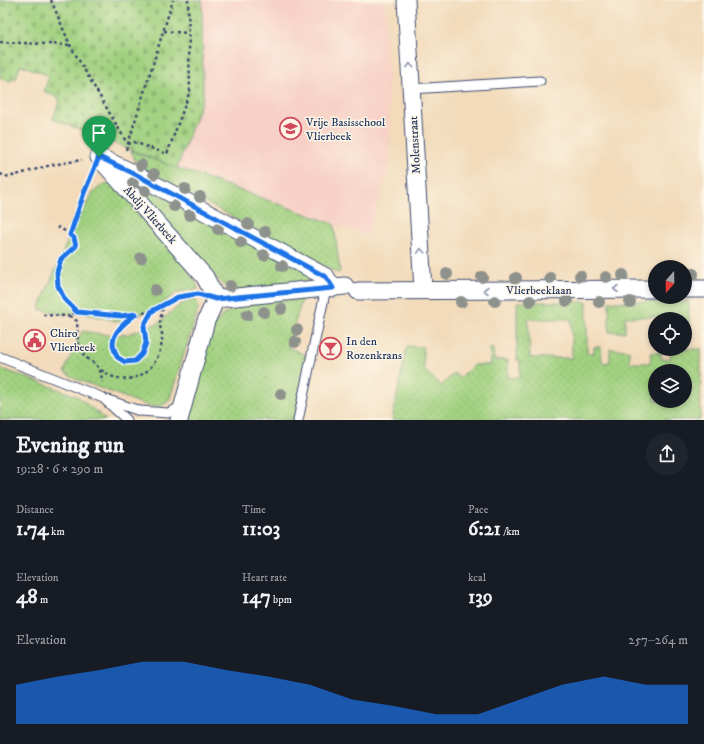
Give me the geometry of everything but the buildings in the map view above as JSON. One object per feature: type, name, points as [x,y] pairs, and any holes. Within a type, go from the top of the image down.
[{"type":"street","name":"Molenstraat","points":[[406,0],[423,290]]},
{"type":"street","name":"Abdij Vlierbeek","points":[[99,157],[133,173],[326,277],[341,288]]},
{"type":"street","name":"Abdij Vlierbeek","points":[[99,157],[205,277],[216,299]]},
{"type":"street","points":[[181,413],[206,321],[216,299],[341,288],[423,290]]},
{"type":"street","name":"Vlierbeeklaan","points":[[423,290],[648,289]]},
{"type":"street","points":[[692,289],[704,289]]},
{"type":"lane","points":[[411,89],[540,82]]},
{"type":"lane","points":[[298,420],[341,288]]},
{"type":"lane","points":[[0,357],[140,411],[181,413]]},
{"type":"lane","points":[[103,398],[127,420]]},
{"type":"path","points":[[51,0],[70,45],[128,144]]},
{"type":"path","points":[[128,144],[173,0]]},
{"type":"path","points":[[128,144],[134,142],[167,154],[190,91],[188,0]]},
{"type":"path","points":[[164,31],[188,33]]},
{"type":"path","points":[[0,42],[70,45]]},
{"type":"path","points":[[0,174],[9,177],[50,165],[99,157]]},
{"type":"path","points":[[70,235],[84,193],[99,157]]},
{"type":"path","points":[[57,228],[64,230],[74,238],[76,246],[61,259],[57,272],[58,286],[65,300],[77,312]]},
{"type":"path","points":[[43,315],[70,316],[77,312],[121,316],[152,311],[178,297],[198,294],[216,299]]},
{"type":"path","points":[[70,316],[77,321],[79,348],[88,359],[100,368],[100,370],[117,378],[130,379],[141,376],[149,371],[156,359],[160,350],[162,338],[160,320],[163,305]]},
{"type":"path","points":[[136,314],[121,326],[115,336],[113,345],[117,357],[125,362],[135,361],[142,354],[146,343],[144,326],[152,311]]},
{"type":"path","points":[[100,370],[103,398]]},
{"type":"shaded area","name":"Vrije Basisschool Vlierbeek","points":[[202,0],[385,0],[391,161],[367,236],[177,168],[203,97]]},
{"type":"green space","points":[[0,0],[202,0],[203,97],[177,168],[53,119],[60,99],[44,91],[49,76],[21,65],[15,80],[11,79],[10,82],[0,78]]},
{"type":"green space","points":[[131,151],[334,224],[340,272],[337,273],[147,171],[137,164]]},
{"type":"green space","points":[[125,177],[315,276],[313,281],[238,290],[231,289],[223,285]]},
{"type":"green space","points":[[114,181],[178,255],[196,282],[198,289],[178,292],[156,308],[121,322],[85,314],[61,314],[39,309],[74,225],[93,193],[102,185]]},
{"type":"green space","points":[[302,299],[288,347],[308,356],[294,420],[186,420],[200,363],[211,332],[217,321],[224,314],[240,307],[272,301]]},
{"type":"green space","points":[[197,300],[198,310],[169,401],[160,407],[148,406],[76,379],[64,372],[82,331],[108,335],[128,334],[158,323],[184,302]]},
{"type":"green space","points":[[517,302],[587,302],[587,353],[594,353],[594,347],[601,347],[602,363],[610,362],[610,349],[629,350],[630,363],[650,363],[651,356],[661,356],[661,359],[670,359],[670,356],[692,356],[692,349],[701,349],[700,420],[392,420],[407,346],[423,347],[424,369],[441,386],[454,373],[460,378],[473,365],[491,365],[490,348],[493,348],[494,360],[508,360],[508,378],[520,377],[520,361],[517,360]],"holes":[[[528,319],[571,319],[572,358],[530,358]]]},
{"type":"green space","points":[[609,302],[648,302],[648,304],[689,304],[689,312],[648,312],[648,317],[625,317],[625,332],[609,332]]},
{"type":"green space","points":[[0,368],[77,396],[106,420],[0,420]]},
{"type":"place","name":"Vrije Basisschool Vlierbeek","points":[[290,129]]},
{"type":"place","name":"Chiro Vlierbeek","points":[[35,340]]},
{"type":"place","name":"In den Rozenkrans","points":[[330,348]]},
{"type":"route","points":[[99,157],[133,173],[326,277],[333,288],[216,299],[198,294],[178,297],[152,311],[144,326],[146,343],[142,354],[135,361],[125,362],[117,357],[113,345],[115,336],[121,326],[136,314],[121,316],[77,312],[65,300],[58,286],[57,272],[61,259],[76,246],[74,238],[70,235],[84,193],[99,157]]}]
